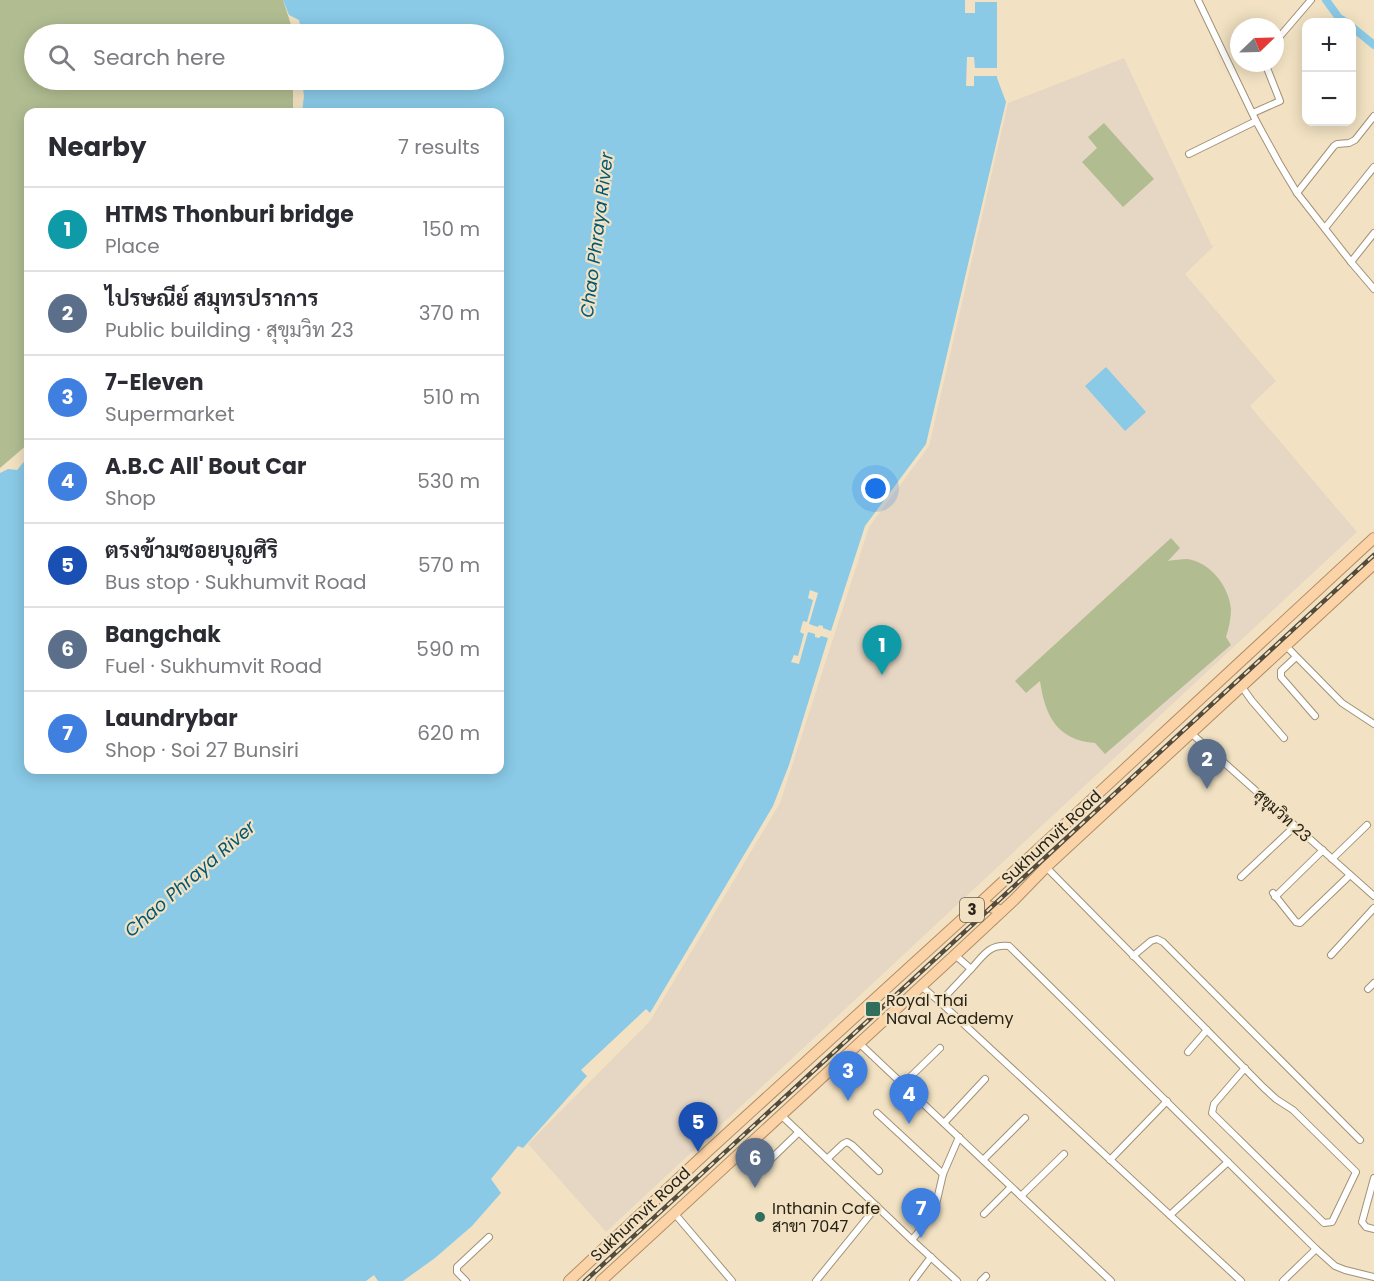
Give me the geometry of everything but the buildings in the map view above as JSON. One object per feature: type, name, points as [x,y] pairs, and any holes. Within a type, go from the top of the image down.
[{"type":"highway","name":"Sukhumvit Road","points":[[569,1281],[1374,538]]},
{"type":"highway","name":"Sukhumvit Road","points":[[601,1281],[1374,564]]},
{"type":"highway","points":[[1004,880],[1014,900]]},
{"type":"highway","points":[[980,903],[1002,911]]},
{"type":"street","points":[[1198,0],[1256,121],[1279,163],[1298,193],[1374,289]]},
{"type":"street","points":[[1284,32],[1311,0]]},
{"type":"street","points":[[1253,113],[1280,101],[1269,72]]},
{"type":"street","points":[[1298,193],[1334,146],[1355,140],[1374,116]]},
{"type":"street","points":[[1189,154],[1256,121]]},
{"type":"street","points":[[1325,228],[1374,167]]},
{"type":"street","points":[[1351,262],[1374,234]]},
{"type":"street","points":[[1286,646],[1342,703],[1374,724]]},
{"type":"street","points":[[1296,657],[1281,671],[1281,677],[1316,716]]},
{"type":"street","points":[[1242,687],[1284,738]]},
{"type":"street","name":"สุขุมวิท 23","points":[[1192,734],[1374,896]]},
{"type":"street","points":[[1332,859],[1367,825]]},
{"type":"street","points":[[1241,877],[1295,826]]},
{"type":"street","points":[[1323,850],[1274,895],[1296,922],[1300,922],[1350,875]]},
{"type":"street","points":[[1046,867],[1245,1068],[1276,1098],[1293,1110],[1356,1172],[1332,1222],[1324,1223],[1212,1113],[1214,1104],[1245,1068]]},
{"type":"street","points":[[1331,955],[1374,908]]},
{"type":"street","points":[[1133,956],[1151,941],[1157,939],[1163,942],[1360,1140]]},
{"type":"street","points":[[940,1002],[992,947],[1009,946],[1316,1249],[1335,1266],[1374,1277]]},
{"type":"street","points":[[955,955],[970,969]]},
{"type":"street","points":[[1368,989],[1374,983]]},
{"type":"street","points":[[921,986],[1241,1281]]},
{"type":"street","points":[[1188,1052],[1207,1030]]},
{"type":"street","points":[[859,1043],[1112,1281]]},
{"type":"street","points":[[903,1084],[940,1048]]},
{"type":"street","points":[[944,1123],[985,1079]]},
{"type":"street","points":[[1110,1160],[1167,1101]]},
{"type":"street","points":[[877,1113],[943,1174]]},
{"type":"street","points":[[781,1115],[957,1281]]},
{"type":"street","points":[[983,1160],[1025,1118]]},
{"type":"street","points":[[769,1161],[799,1132]]},
{"type":"street","points":[[912,1240],[934,1214],[943,1174],[959,1137]]},
{"type":"street","points":[[827,1159],[847,1142],[879,1171]]},
{"type":"street","points":[[1021,1196],[1064,1154]]},
{"type":"street","points":[[1170,1215],[1228,1162]]},
{"type":"street","points":[[1374,1178],[1362,1222],[1366,1227],[1374,1229]]},
{"type":"street","points":[[984,1214],[1011,1187]]},
{"type":"street","points":[[816,1281],[877,1206]]},
{"type":"street","points":[[675,1214],[732,1281]]},
{"type":"street","points":[[466,1281],[457,1272],[458,1267],[489,1237]]},
{"type":"street","points":[[1283,1281],[1316,1249]]},
{"type":"street","points":[[913,1281],[931,1257]]},
{"type":"shaded area","name":"Royal Thai Naval Academy","points":[[1124,58],[1212,246],[1216,244],[1185,274],[1276,381],[1250,406],[1357,532],[606,1232],[528,1144],[650,1021],[780,803],[869,527],[929,446],[1008,103]]},
{"type":"green space","points":[[0,0],[283,0],[291,24],[24,24],[24,90],[293,90],[293,108],[24,108],[24,447],[0,468]]},
{"type":"green space","points":[[1104,123],[1154,179],[1123,207],[1082,162],[1097,148],[1088,137]]},
{"type":"green space","points":[[1171,538],[1180,548],[1168,561],[1187,559],[1203,565],[1217,576],[1227,592],[1231,609],[1226,637],[1231,645],[1105,754],[1095,743],[1071,737],[1055,724],[1045,705],[1040,681],[1026,693],[1015,681]]},
{"type":"water","name":"Chao Phraya River","points":[[283,0],[997,0],[997,78],[1006,102],[926,444],[865,526],[831,631],[823,626],[809,624],[818,593],[810,590],[808,598],[813,600],[807,622],[803,621],[800,632],[804,634],[798,656],[794,655],[791,662],[799,664],[808,632],[815,634],[815,637],[828,638],[789,765],[773,806],[650,1013],[646,1009],[581,1070],[587,1076],[523,1148],[518,1146],[491,1179],[501,1193],[472,1226],[435,1258],[403,1281],[378,1281],[374,1275],[366,1281],[0,1281],[0,473],[8,469],[17,470],[24,462],[24,774],[504,774],[504,108],[302,108],[303,90],[504,90],[504,24],[300,24],[299,20],[289,15]]},
{"type":"water","points":[[1106,367],[1146,412],[1125,431],[1085,386]]},
{"type":"pier","points":[[965,0],[1000,0],[1000,2],[975,2],[975,13],[965,13]]},
{"type":"pier","points":[[967,57],[974,57],[975,68],[999,68],[1000,76],[974,76],[974,86],[966,86]]},
{"type":"waterway","points":[[1326,0],[1339,18]]},
{"type":"waterway","points":[[1356,30],[1374,45]]},
{"type":"railway","points":[[585,1281],[1374,555]]},
{"type":"place","name":"HTMS Thonburi bridge","points":[[882,675]]},
{"type":"place","name":"ไปรษณีย์ สมุทรปราการ","points":[[1207,789]]},
{"type":"place","name":"Royal Thai Naval Academy","points":[[873,1009]]},
{"type":"place","name":"7-Eleven","points":[[848,1101]]},
{"type":"place","name":"A.B.C All' Bout Car","points":[[909,1124]]},
{"type":"place","name":"ตรงข้ามซอยบุญศิริ","points":[[698,1152]]},
{"type":"place","name":"Bangchak","points":[[755,1188]]},
{"type":"place","name":"Inthanin Cafe สาขา 7047","points":[[760,1217]]},
{"type":"place","name":"Laundrybar","points":[[921,1238]]}]
